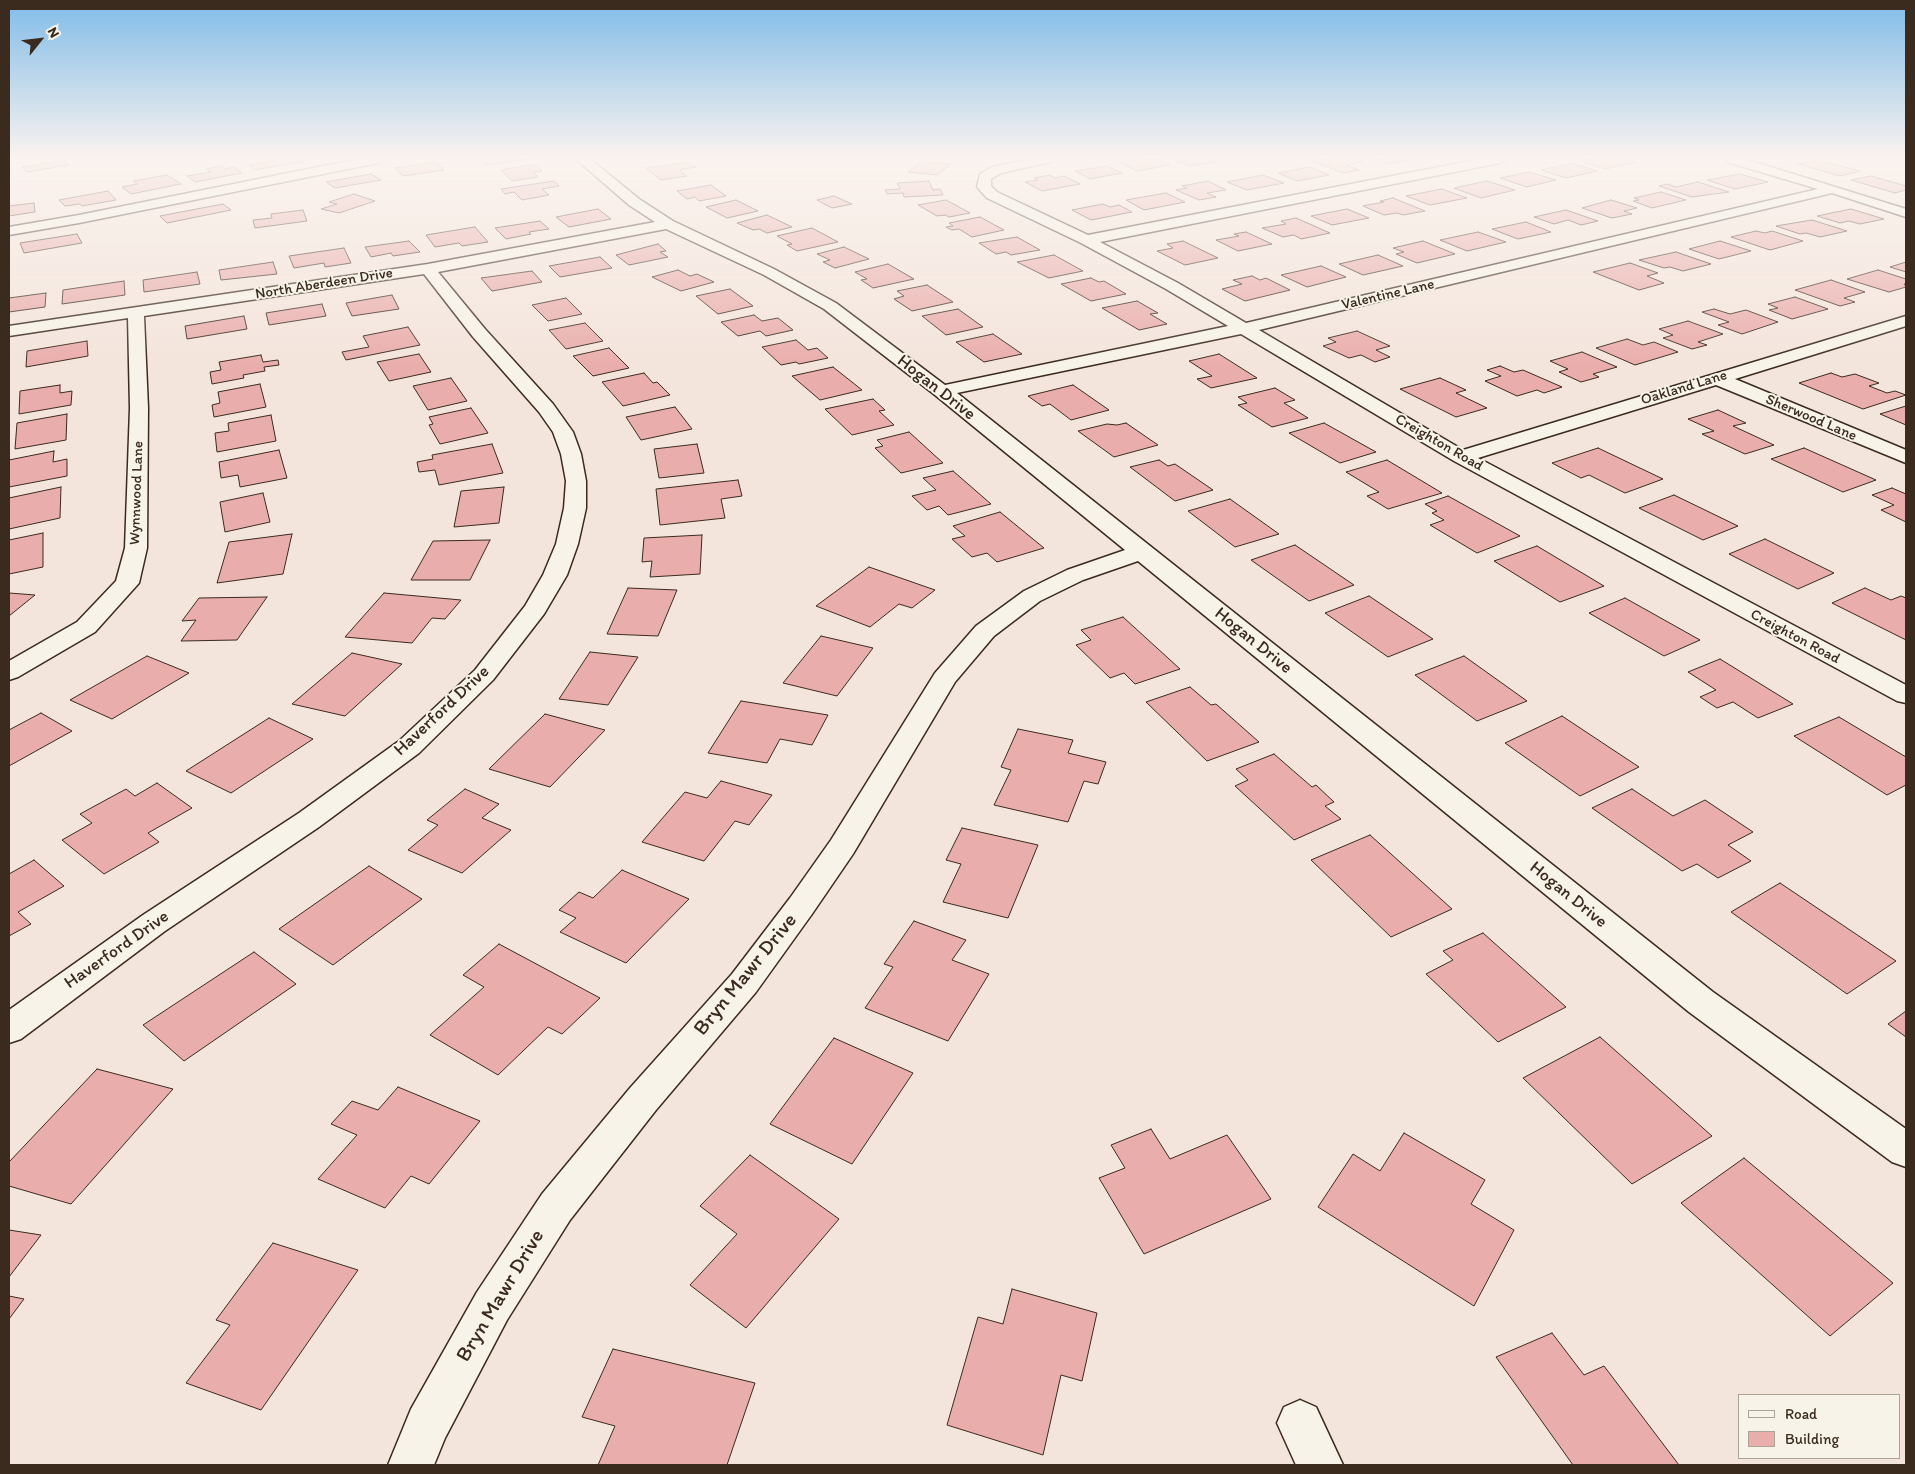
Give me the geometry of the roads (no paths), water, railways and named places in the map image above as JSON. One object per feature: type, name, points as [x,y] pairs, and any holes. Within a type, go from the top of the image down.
[{"type":"street","points":[[9,231],[28,228]]},
{"type":"street","name":"North Aberdeen Drive","points":[[9,331],[428,268],[647,228]]},
{"type":"street","name":"Hogan Drive","points":[[676,228],[769,272],[830,306],[942,391],[1701,1002],[1906,1150]]},
{"type":"street","name":"Creighton Road","points":[[1060,228],[1172,286],[1246,328],[1461,457],[1906,695]]},
{"type":"street","points":[[1086,240],[1148,228]]},
{"type":"street","name":"Valentine Lane","points":[[942,391],[1246,328],[1669,228]]},
{"type":"street","name":"Haverford Drive","points":[[9,1029],[154,923],[352,790],[408,746],[484,675],[535,609],[555,574],[567,544],[575,508],[576,481],[571,454],[563,432],[546,408],[460,311],[428,268]]},
{"type":"street","name":"Wynnwood Lane","points":[[9,672],[86,627],[127,583],[136,548],[139,408],[136,313]]},
{"type":"street","name":"Oakland Lane","points":[[1461,457],[1906,321]]},
{"type":"street","name":"Sherwood Lane","points":[[1716,378],[1906,457]]},
{"type":"street","name":"Bryn Mawr Drive","points":[[411,1465],[427,1425],[492,1306],[556,1207],[643,1099],[744,983],[801,906],[842,847],[944,679],[985,631],[1020,604],[1075,575],[1142,552]]},
{"type":"street","points":[[1300,1422],[1320,1465]]}]
